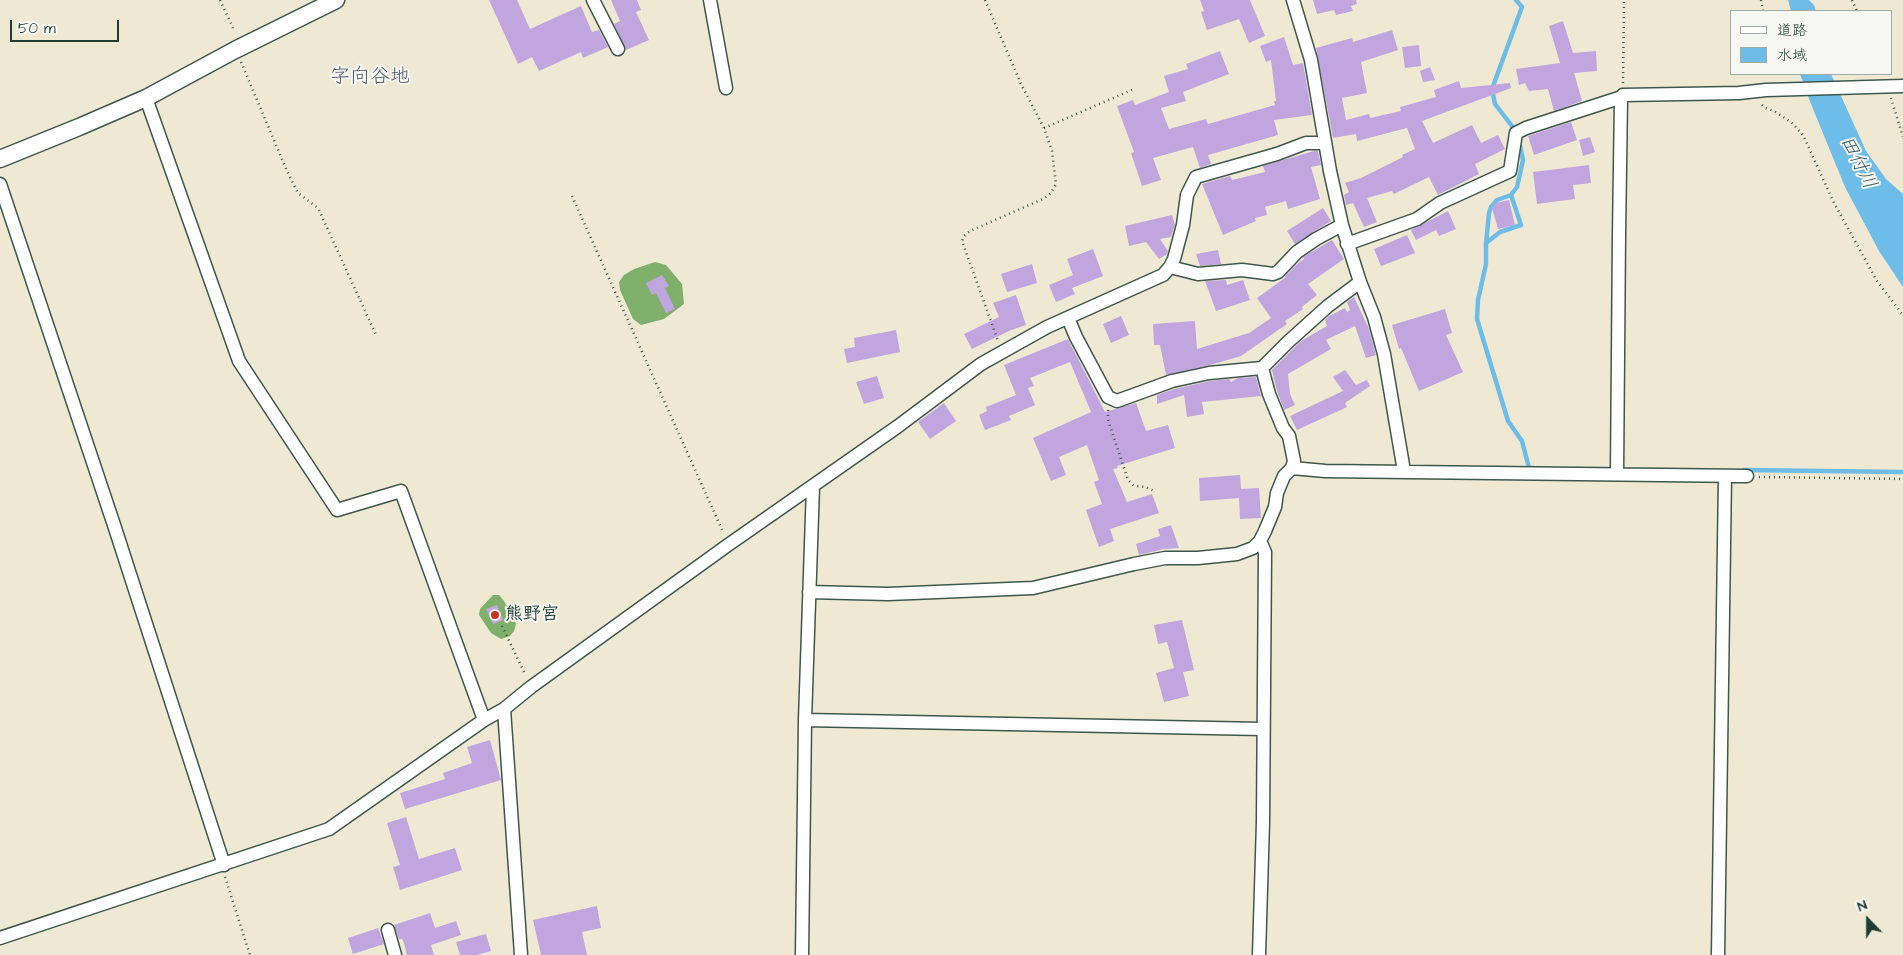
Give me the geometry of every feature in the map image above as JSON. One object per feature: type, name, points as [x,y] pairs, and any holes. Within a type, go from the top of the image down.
[{"type":"street","points":[[0,159],[79,128],[146,98],[235,50],[336,0]]},
{"type":"street","points":[[593,0],[618,49]]},
{"type":"street","points":[[710,0],[726,88]]},
{"type":"street","points":[[1293,0],[1311,60],[1323,124],[1324,143],[1342,225],[1360,282],[1374,318],[1384,354],[1404,471]]},
{"type":"street","points":[[1347,244],[1417,219],[1440,203],[1510,171],[1516,133],[1521,130],[1623,96],[1903,86]]},
{"type":"street","points":[[1617,474],[1619,235],[1623,96]]},
{"type":"street","points":[[146,98],[239,361],[337,510],[401,490],[484,720]]},
{"type":"street","points":[[0,938],[329,829],[484,720],[504,709],[728,545],[1001,352],[1047,327],[1163,275],[1174,259],[1183,225],[1187,195],[1196,176],[1277,154],[1306,143],[1324,143]]},
{"type":"street","points":[[0,184],[112,519],[224,865]]},
{"type":"street","points":[[1170,267],[1198,274],[1242,270],[1273,274],[1278,272],[1297,252],[1342,225]]},
{"type":"street","points":[[1068,318],[1076,337],[1111,400],[1117,401],[1154,387],[1210,373],[1262,368],[1321,312],[1360,282]]},
{"type":"street","points":[[809,592],[897,594],[1033,588],[1165,558],[1198,558],[1237,554],[1253,548],[1260,541],[1275,507],[1277,493],[1282,480],[1292,468],[1294,461],[1289,436],[1271,399],[1262,368]]},
{"type":"street","points":[[1292,468],[1325,471],[1747,476]]},
{"type":"street","points":[[1718,955],[1725,476]]},
{"type":"street","points":[[802,955],[805,720],[813,486]]},
{"type":"street","points":[[1259,955],[1263,822],[1262,729],[1265,552],[1260,541]]},
{"type":"street","points":[[504,709],[520,955]]},
{"type":"street","points":[[805,720],[1262,729]]},
{"type":"street","points":[[388,930],[395,955]]},
{"type":"path","points":[[220,0],[232,28]]},
{"type":"path","points":[[985,0],[1021,84],[1044,128],[1054,161],[1056,184],[1051,193],[1043,199],[970,231],[962,241],[1001,352]]},
{"type":"path","points":[[1623,96],[1624,0]]},
{"type":"path","points":[[235,50],[287,171],[298,193],[318,208],[376,337]]},
{"type":"path","points":[[1888,87],[1903,137]]},
{"type":"path","points":[[1044,128],[1134,89]]},
{"type":"path","points":[[1762,90],[1760,102],[1765,108],[1774,111],[1792,123],[1803,135],[1834,203],[1876,280],[1903,315]]},
{"type":"path","points":[[572,196],[728,545]]},
{"type":"path","points":[[1111,400],[1108,407],[1108,420],[1128,480],[1134,486],[1146,487],[1154,491]]},
{"type":"path","points":[[1747,476],[1903,479]]},
{"type":"path","points":[[502,626],[532,687]]},
{"type":"path","points":[[224,865],[225,878],[250,955]]},
{"type":"green space","points":[[655,262],[666,265],[682,284],[684,304],[664,319],[641,325],[633,319],[620,290],[619,282],[624,275],[634,269]]},
{"type":"green space","points":[[493,595],[499,595],[504,601],[516,624],[510,636],[501,639],[491,633],[479,615],[480,609]]},
{"type":"water","points":[[1788,0],[1809,0],[1816,10],[1791,10]]},
{"type":"water","name":"田付川","points":[[1800,75],[1831,75],[1866,151],[1886,179],[1903,194],[1903,287],[1879,251],[1845,187]]},
{"type":"building","points":[[489,0],[517,0],[530,29],[581,6],[592,32],[599,30],[608,47],[583,58],[581,52],[539,71],[532,57],[518,64]]},
{"type":"building","points":[[611,0],[637,0],[641,10],[636,12],[649,40],[626,50],[614,24],[620,21]]},
{"type":"building","points":[[1200,0],[1250,0],[1265,36],[1249,43],[1239,19],[1207,30],[1201,12],[1204,11]]},
{"type":"building","points":[[1313,0],[1356,0],[1357,4],[1351,6],[1353,11],[1336,15],[1334,10],[1317,14]]},
{"type":"building","points":[[1563,21],[1573,53],[1596,51],[1597,71],[1574,73],[1582,101],[1554,111],[1548,89],[1529,91],[1525,83],[1519,85],[1516,69],[1560,63],[1549,26]]},
{"type":"building","points":[[1392,30],[1398,50],[1361,62],[1367,93],[1342,98],[1346,120],[1369,114],[1370,118],[1401,111],[1400,107],[1436,97],[1434,90],[1459,81],[1461,88],[1510,83],[1511,88],[1422,121],[1433,143],[1472,125],[1481,143],[1498,135],[1505,149],[1475,164],[1479,174],[1438,195],[1429,177],[1394,194],[1392,191],[1367,198],[1377,222],[1364,227],[1353,203],[1346,205],[1344,195],[1349,192],[1345,183],[1361,178],[1415,149],[1407,128],[1357,141],[1356,134],[1333,138],[1316,48],[1352,38],[1353,42]]},
{"type":"building","points":[[1284,37],[1293,65],[1303,63],[1312,115],[1274,120],[1278,135],[1208,155],[1211,164],[1200,168],[1193,147],[1153,158],[1161,180],[1142,186],[1131,153],[1134,152],[1117,106],[1133,100],[1135,105],[1169,92],[1164,76],[1188,69],[1186,64],[1220,51],[1229,74],[1183,92],[1186,101],[1161,108],[1169,129],[1206,119],[1208,124],[1275,105],[1271,60],[1266,62],[1260,46]]},
{"type":"building","points":[[1419,45],[1421,66],[1405,68],[1402,47]]},
{"type":"building","points":[[1430,67],[1435,80],[1423,82],[1420,71]]},
{"type":"building","points":[[1571,122],[1577,140],[1534,155],[1528,136]]},
{"type":"building","points":[[1590,137],[1595,152],[1583,156],[1579,140]]},
{"type":"building","points":[[1318,151],[1321,165],[1311,167],[1320,199],[1288,209],[1286,201],[1265,207],[1267,215],[1255,218],[1256,221],[1223,235],[1202,184],[1230,176],[1232,180],[1265,172],[1263,166]]},
{"type":"building","points":[[1589,165],[1591,183],[1573,185],[1575,199],[1537,204],[1533,172]]},
{"type":"building","points":[[1509,200],[1515,225],[1498,229],[1492,208],[1496,203]]},
{"type":"building","points":[[1323,208],[1331,221],[1295,244],[1287,231]]},
{"type":"building","points":[[1448,211],[1456,229],[1439,236],[1436,230],[1416,240],[1411,230]]},
{"type":"building","points":[[1172,215],[1175,225],[1171,237],[1160,239],[1168,251],[1167,254],[1159,259],[1146,242],[1129,246],[1125,226]]},
{"type":"building","points":[[1407,235],[1415,253],[1381,266],[1374,249]]},
{"type":"building","points":[[1332,240],[1344,259],[1308,284],[1317,295],[1302,307],[1303,309],[1285,321],[1287,324],[1241,356],[1166,375],[1160,345],[1154,345],[1153,324],[1195,321],[1197,349],[1249,333],[1271,318],[1257,298],[1286,277],[1304,259],[1303,257]]},
{"type":"building","points":[[1093,249],[1103,276],[1072,288],[1075,294],[1056,302],[1049,285],[1073,275],[1067,259]]},
{"type":"building","points":[[1218,250],[1221,264],[1200,266],[1196,254]]},
{"type":"building","points":[[1032,264],[1037,283],[1007,292],[1001,274]]},
{"type":"building","points":[[662,275],[669,286],[665,288],[675,309],[666,313],[656,293],[652,295],[646,283]]},
{"type":"building","points":[[1226,280],[1227,285],[1243,280],[1250,300],[1216,311],[1205,281]]},
{"type":"building","points":[[1016,295],[1026,325],[1011,330],[972,349],[964,334],[999,317],[993,303]]},
{"type":"building","points":[[1354,297],[1369,329],[1376,355],[1366,358],[1355,326],[1326,340],[1331,349],[1288,374],[1290,394],[1295,405],[1284,410],[1272,370],[1301,341],[1327,326],[1325,320],[1329,316],[1345,308],[1347,312],[1350,310],[1347,302]]},
{"type":"building","points":[[1445,309],[1452,333],[1446,335],[1463,372],[1419,391],[1401,348],[1399,349],[1392,325]]},
{"type":"building","points":[[1121,316],[1129,335],[1111,343],[1103,324]]},
{"type":"building","points":[[896,330],[900,352],[847,363],[844,349],[855,347],[854,338]]},
{"type":"building","points":[[1068,339],[1105,412],[1136,403],[1146,431],[1168,425],[1175,448],[1117,466],[1118,468],[1113,469],[1127,502],[1152,494],[1159,513],[1110,529],[1114,541],[1099,547],[1086,510],[1102,504],[1094,482],[1099,480],[1087,445],[1059,457],[1066,475],[1051,481],[1033,438],[1091,412],[1070,362],[1030,378],[1034,386],[1028,388],[1035,405],[1009,416],[1011,420],[985,430],[979,415],[987,411],[986,407],[1016,395],[1004,365]]},
{"type":"building","points":[[1345,370],[1356,385],[1367,380],[1370,386],[1345,403],[1347,407],[1297,430],[1290,416],[1343,391],[1333,377]]},
{"type":"building","points":[[877,376],[884,398],[864,404],[856,382]]},
{"type":"building","points":[[1256,377],[1261,396],[1202,402],[1204,414],[1187,417],[1184,395],[1157,404],[1157,395],[1174,389],[1210,381],[1229,379],[1231,382],[1238,378]]},
{"type":"building","points":[[944,403],[956,421],[930,439],[918,422]]},
{"type":"building","points":[[1240,475],[1241,489],[1259,488],[1261,518],[1240,519],[1239,498],[1200,501],[1199,478]]},
{"type":"building","points":[[1171,525],[1179,548],[1164,549],[1139,555],[1136,544],[1160,536],[1158,529]]},
{"type":"building","name":"熊野宮","points":[[497,605],[503,620],[493,624],[486,609]]},
{"type":"building","points":[[1182,620],[1194,670],[1183,672],[1189,696],[1164,702],[1156,673],[1174,668],[1167,642],[1158,644],[1154,625]]},
{"type":"building","points":[[490,740],[501,780],[405,809],[400,793],[445,779],[443,773],[472,763],[467,747]]},
{"type":"building","points":[[406,817],[419,859],[455,848],[462,870],[400,890],[393,867],[400,865],[387,823]]},
{"type":"building","points":[[597,906],[601,928],[582,932],[587,955],[541,955],[533,920]]},
{"type":"building","points":[[430,913],[435,928],[456,921],[461,935],[431,945],[434,955],[407,955],[404,943],[402,939],[399,939],[394,925]]},
{"type":"building","points":[[378,928],[384,944],[353,954],[348,938]]},
{"type":"building","points":[[486,934],[491,951],[477,955],[460,955],[456,942]]},
{"type":"waterway","points":[[1515,130],[1495,104],[1492,89],[1522,7],[1516,0]]},
{"type":"waterway","points":[[1519,141],[1523,160],[1517,187],[1511,195],[1497,200],[1489,213],[1486,264],[1478,300],[1477,319],[1508,421],[1522,441],[1529,468],[1533,468]]},
{"type":"waterway","points":[[1486,243],[1500,232],[1521,225],[1511,195]]},
{"type":"waterway","points":[[1744,470],[1903,472]]},
{"type":"place","name":"熊野宮","points":[[495,615]]},
{"type":"district","name":"字向谷地","points":[[370,78]]}]
